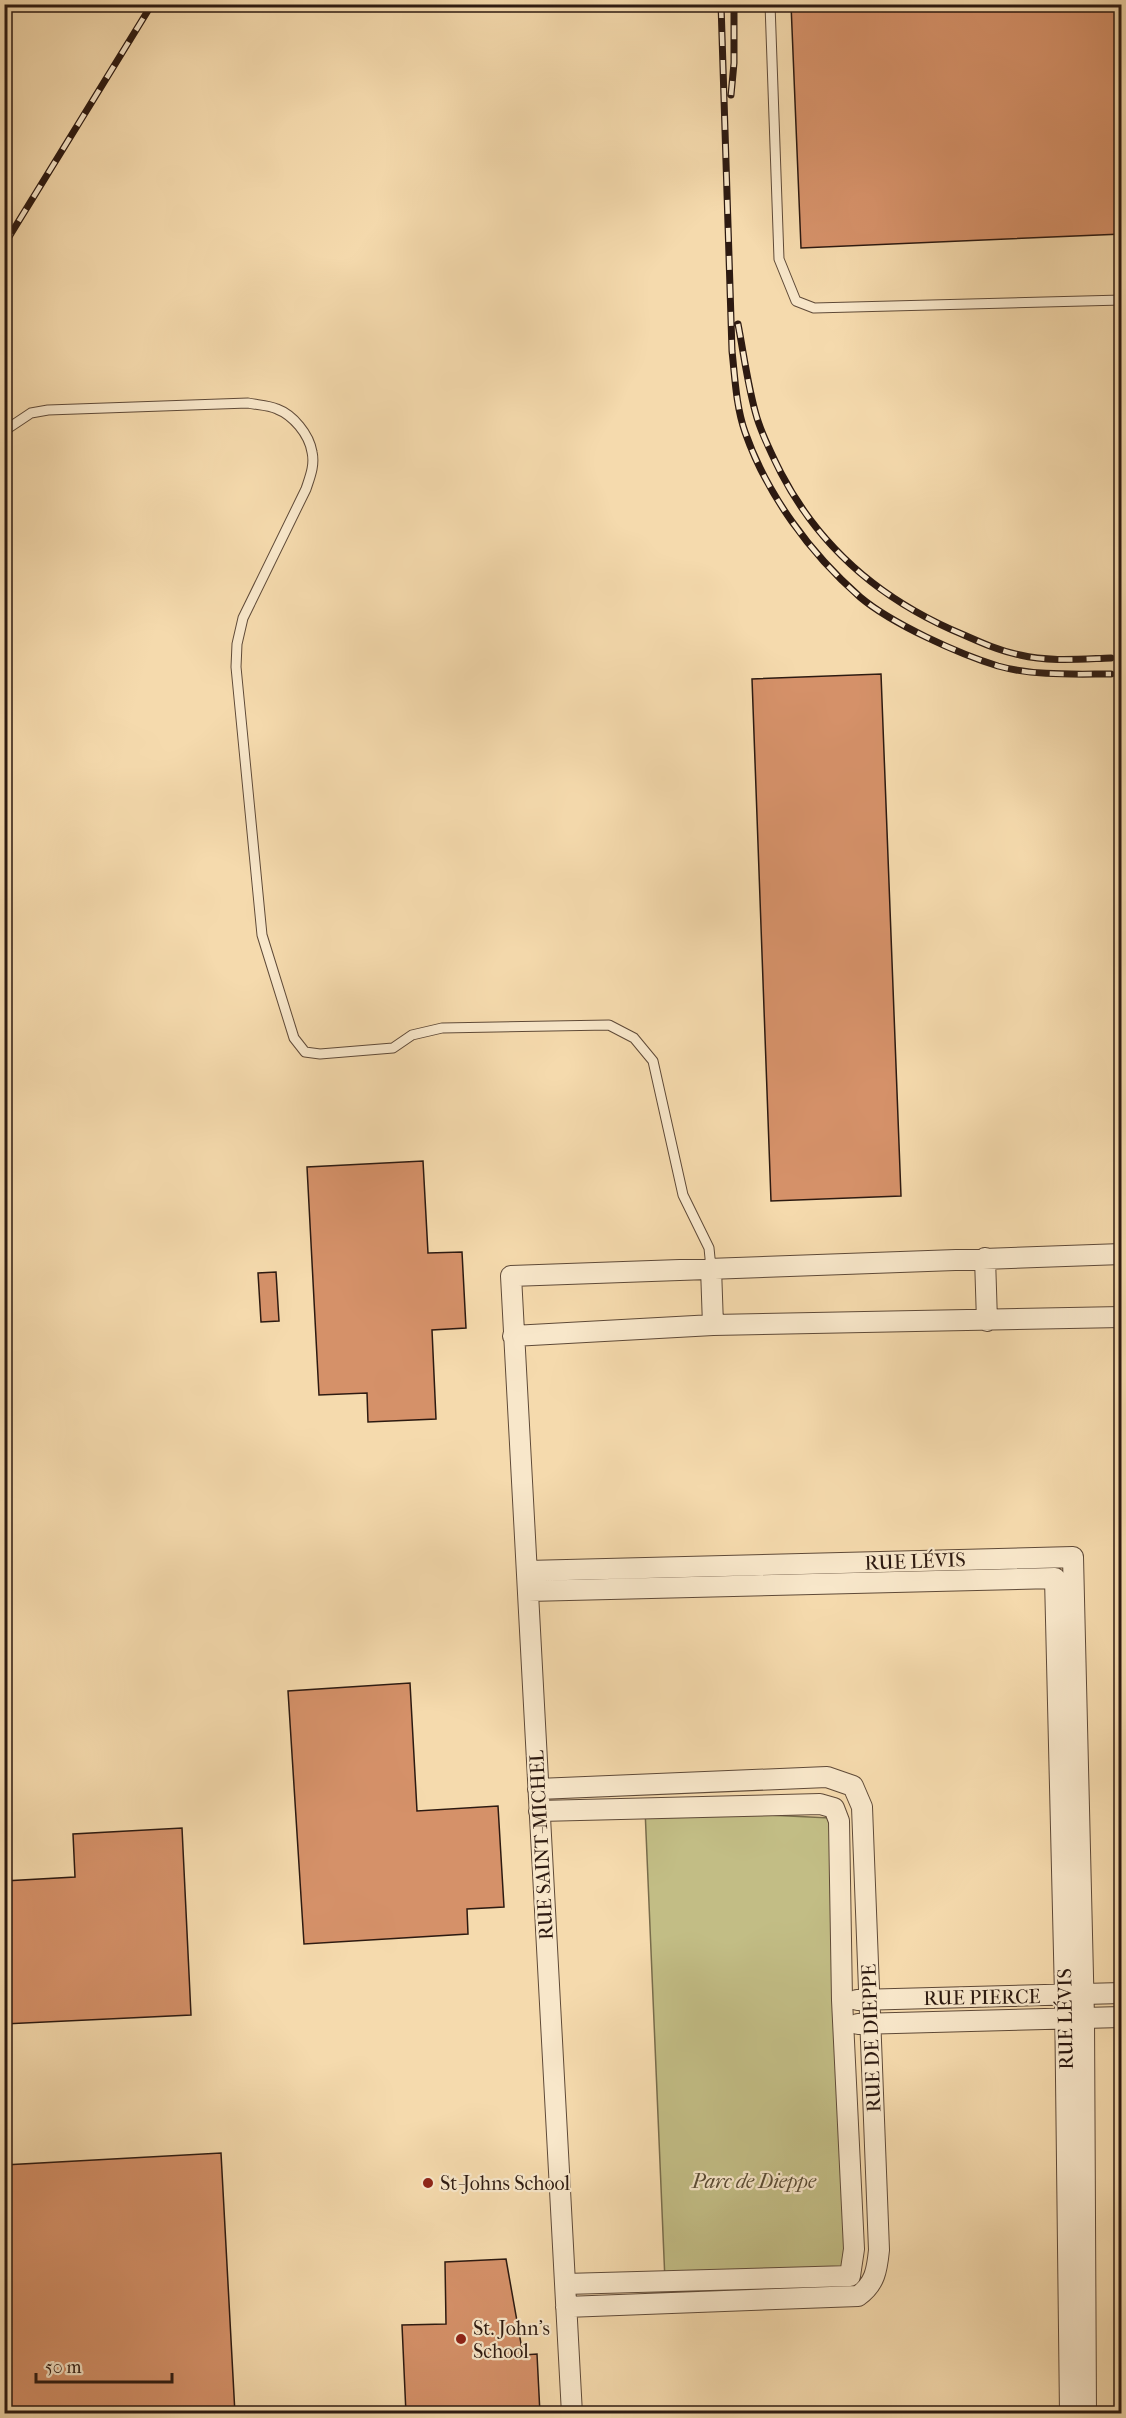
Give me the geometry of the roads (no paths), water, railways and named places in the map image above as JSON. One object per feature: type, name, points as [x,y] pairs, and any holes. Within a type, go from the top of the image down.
[{"type":"street","points":[[714,1325],[711,1268],[1122,1254]]},
{"type":"street","points":[[985,1258],[987,1321]]},
{"type":"street","name":"RUE SAINT-MICHEL","points":[[572,2414],[511,1276],[711,1268]]},
{"type":"street","points":[[513,1336],[714,1325],[1122,1317]]},
{"type":"street","points":[[1055,1578],[1073,1557]]},
{"type":"street","name":"RUE LÉVIS","points":[[527,1571],[1073,1557],[1069,1790],[1075,2018],[1077,2247],[1086,2414]]},
{"type":"street","points":[[793,1564],[794,1585]]},
{"type":"street","name":"RUE LÉVIS","points":[[528,1591],[1055,1578],[1069,1790]]},
{"type":"street","points":[[538,1789],[827,1777],[853,1786],[834,1808],[820,1804],[539,1811]]},
{"type":"street","name":"RUE DE DIEPPE","points":[[853,1786],[862,1807],[879,2250],[876,2274],[868,2289]]},
{"type":"street","name":"RUE DE DIEPPE","points":[[834,1808],[839,1821],[842,2000],[854,2249],[850,2276]]},
{"type":"street","name":"RUE PIERCE","points":[[842,2000],[1122,1994]]},
{"type":"street","name":"RUE PIERCE","points":[[843,2024],[1122,2017]]},
{"type":"street","name":"RUE LÉVIS","points":[[1070,2414],[1077,2247]]},
{"type":"street","points":[[565,2284],[850,2276],[868,2289],[858,2296],[566,2307]]},
{"type":"lane","points":[[770,4],[779,259],[796,302],[814,308],[1122,300]]},
{"type":"lane","points":[[4,431],[32,413],[48,410],[248,404],[277,409],[294,419],[306,436],[312,452],[312,469],[306,489],[243,618],[237,644],[236,667],[262,935],[294,1038],[305,1052],[320,1054],[393,1048],[412,1035],[442,1028],[609,1025],[634,1038],[653,1061],[683,1195],[709,1248],[711,1268]]},
{"type":"railway","points":[[4,245],[152,4]]},
{"type":"railway","points":[[721,4],[732,351],[735,382],[745,432],[765,478],[792,522],[824,562],[860,597],[907,628],[964,654],[998,666],[1054,674],[1111,674]]},
{"type":"railway","points":[[731,95],[734,63],[734,4]]},
{"type":"railway","points":[[738,324],[754,407],[774,459],[797,501],[815,526],[858,570],[881,590],[907,607],[935,622],[998,649],[1042,659],[1111,658]]},
{"type":"place","name":"St-Johns School","points":[[428,2183]]},
{"type":"place","name":"St. John's School","points":[[461,2339]]},
{"type":"park label","name":"Parc de Dieppe","points":[[754,2181]]}]
